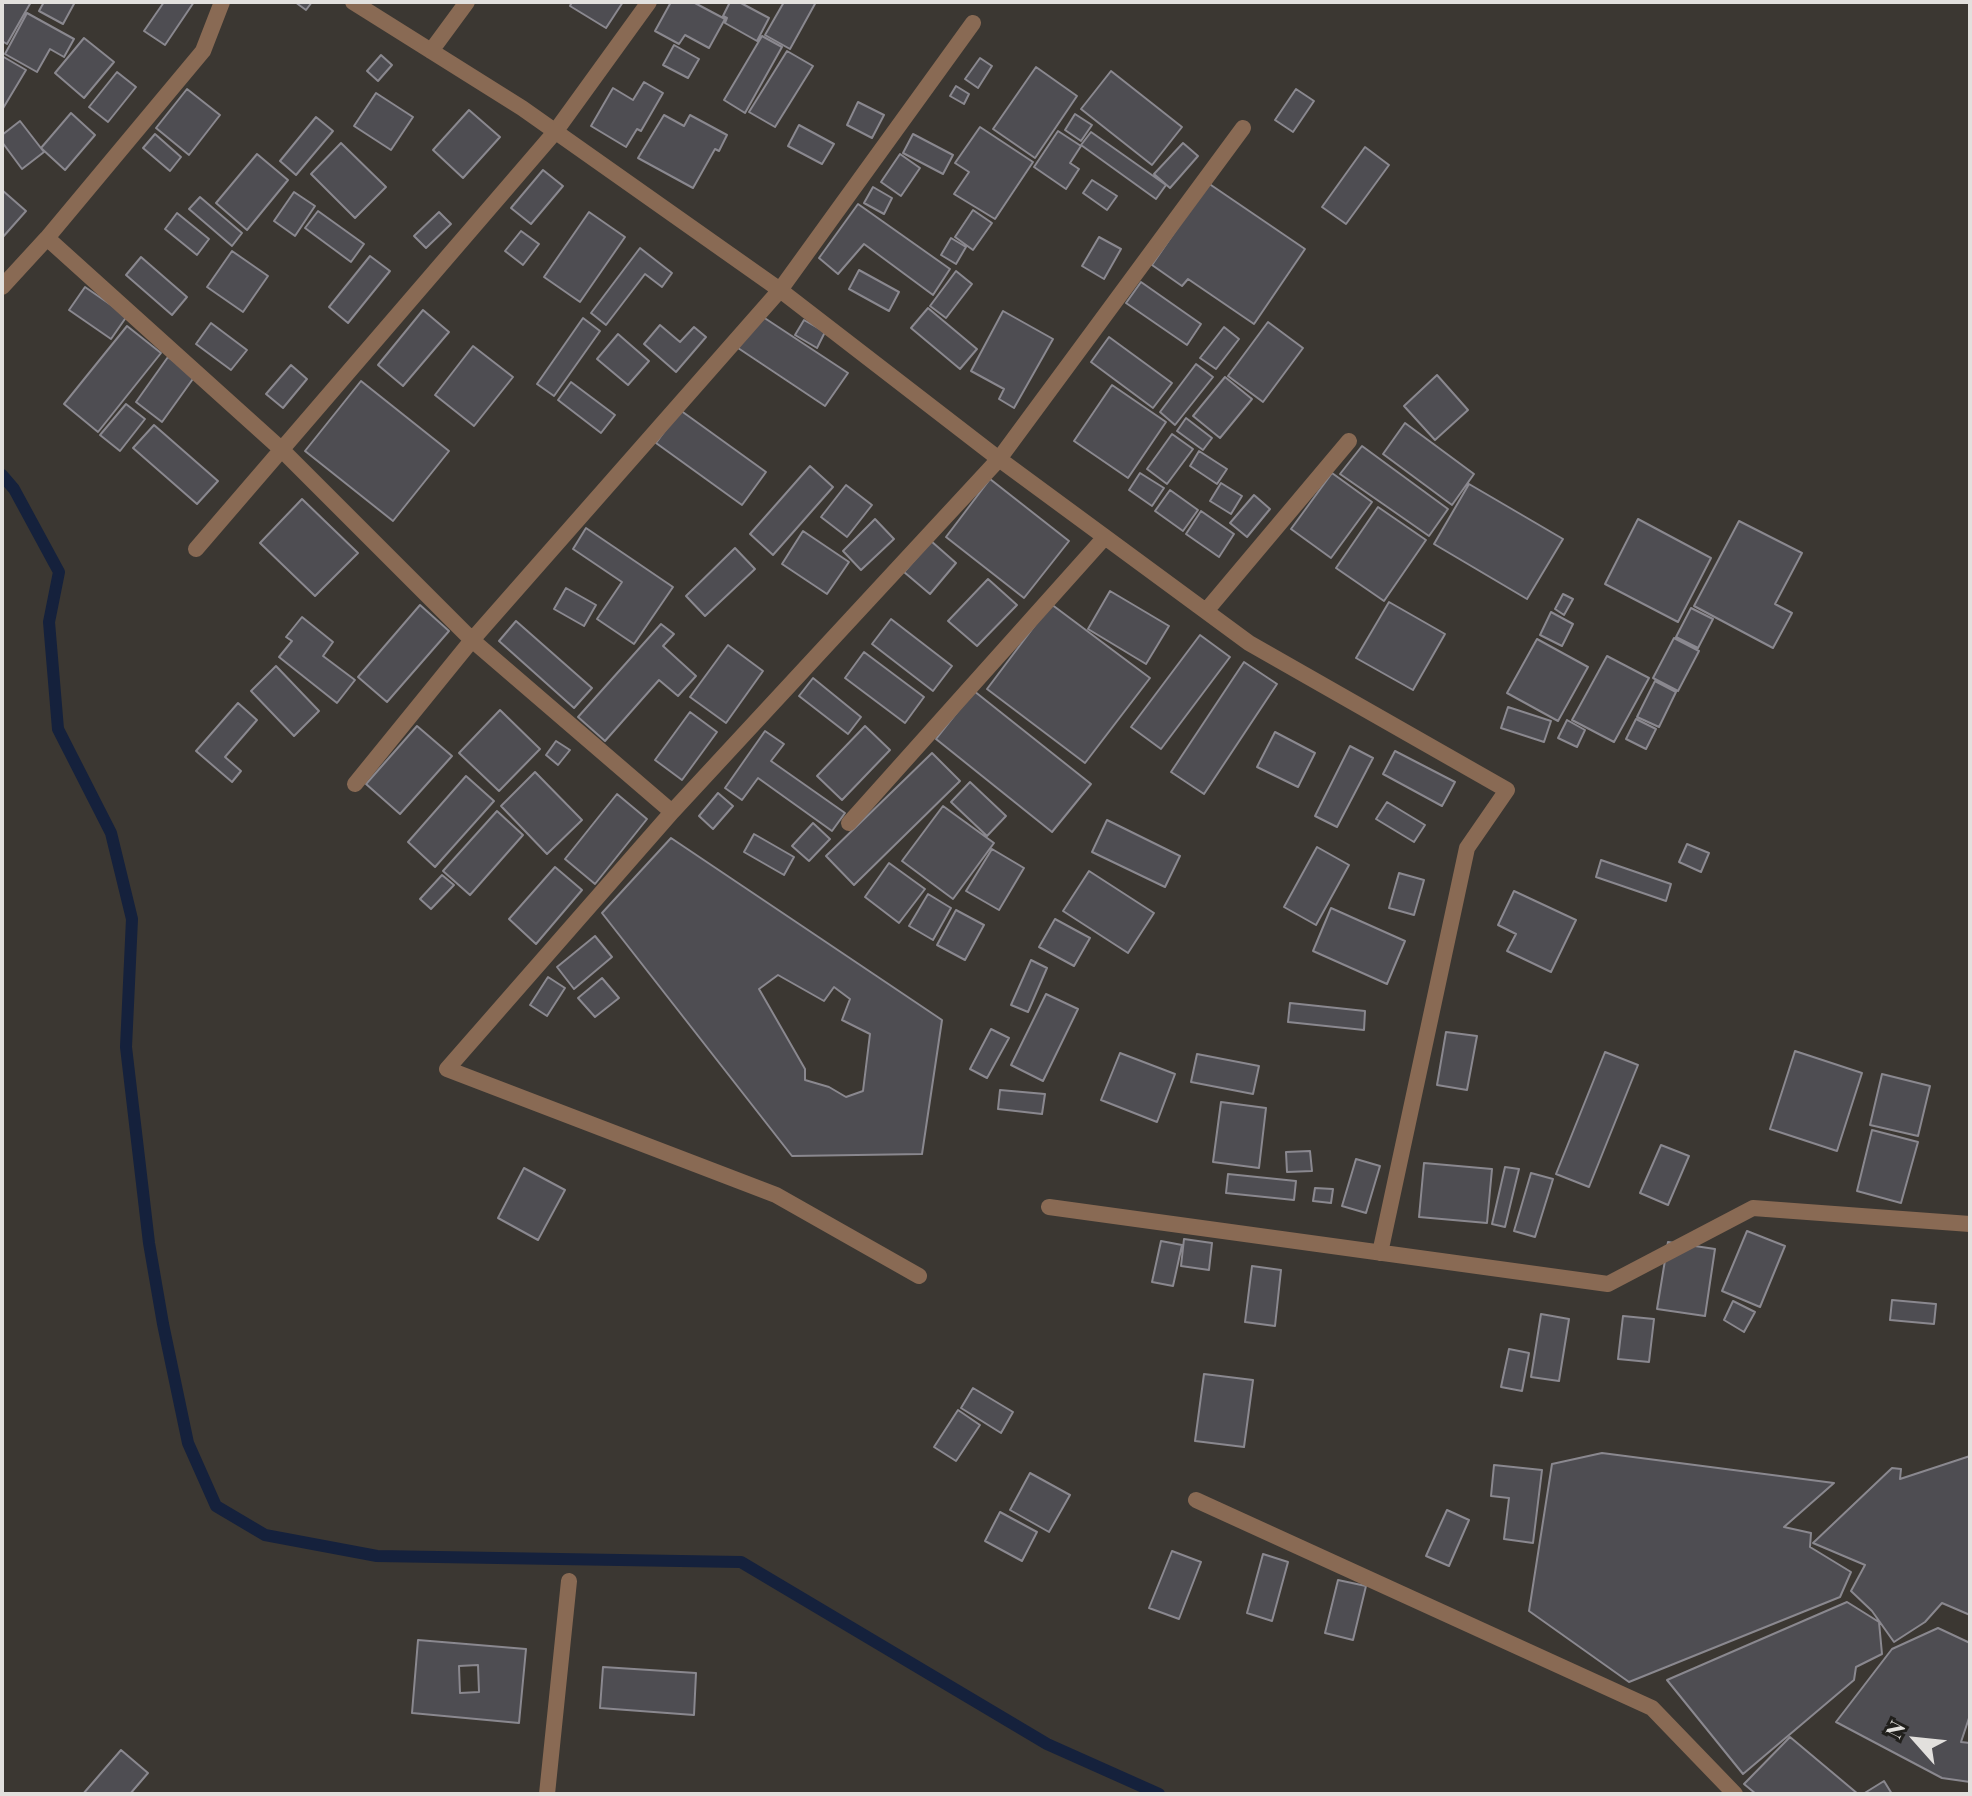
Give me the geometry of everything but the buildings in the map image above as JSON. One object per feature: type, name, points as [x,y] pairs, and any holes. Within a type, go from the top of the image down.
[{"type":"street","points":[[2,287],[47,238],[203,51],[222,2]]},
{"type":"street","points":[[353,2],[555,132],[780,290],[999,459],[1249,643],[1507,790],[1467,848],[1380,1253]]},
{"type":"street","points":[[431,51],[467,2]]},
{"type":"street","points":[[196,549],[555,132],[649,2]]},
{"type":"street","points":[[355,784],[472,640],[780,290],[973,23]]},
{"type":"street","points":[[919,1276],[776,1195],[447,1069],[672,812],[999,459],[1243,128]]},
{"type":"street","points":[[47,238],[281,449],[472,640],[672,812]]},
{"type":"street","points":[[1206,611],[1349,441]]},
{"type":"street","points":[[849,823],[1105,537]]},
{"type":"street","points":[[1049,1207],[1608,1284],[1753,1208],[1970,1224]]},
{"type":"street","points":[[1196,1500],[1652,1708],[1735,1794]]},
{"type":"street","points":[[547,1794],[569,1581]]},
{"type":"waterway","points":[[2,475],[14,489],[59,572],[49,622],[58,729],[111,833],[132,919],[126,1047],[149,1243],[188,1443],[216,1506],[265,1535],[377,1556],[741,1562],[1047,1744],[1159,1794]]}]
